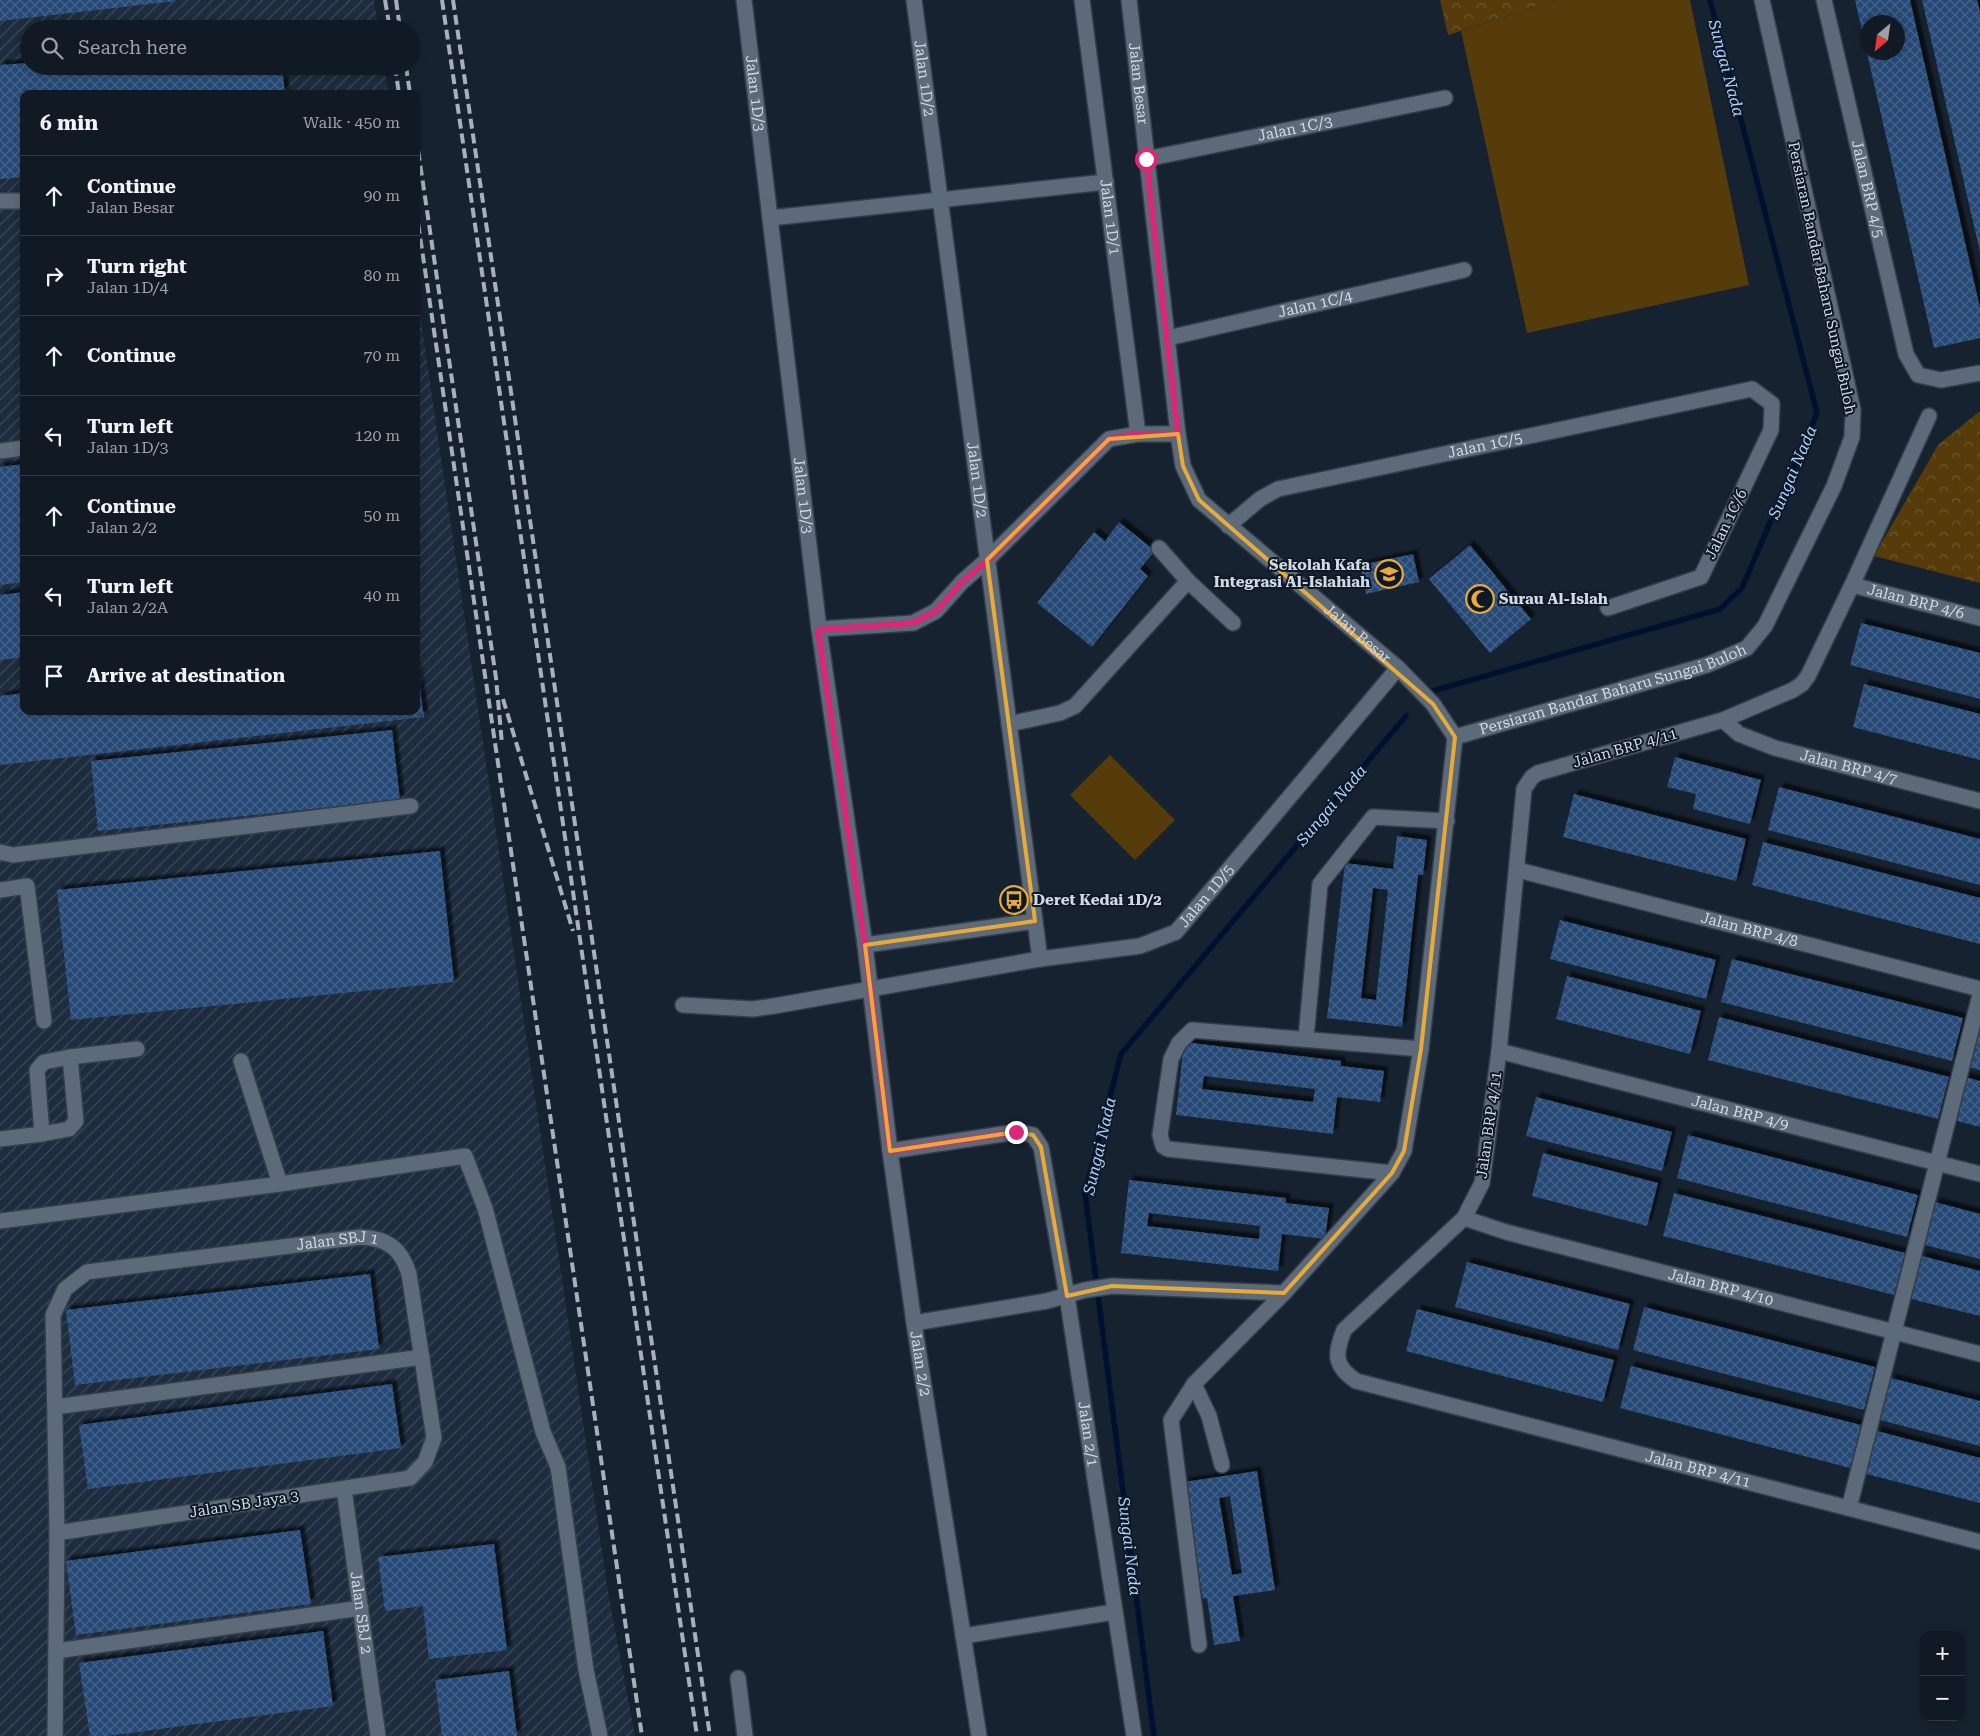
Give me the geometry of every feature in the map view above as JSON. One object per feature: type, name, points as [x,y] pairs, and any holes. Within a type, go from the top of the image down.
[{"type":"street","name":"Jalan 1D/3","points":[[744,0],[818,630],[870,990]]},
{"type":"street","name":"Jalan 1D/2","points":[[914,0],[1040,959]]},
{"type":"street","name":"Jalan 1D/1","points":[[1082,0],[1138,434]]},
{"type":"street","name":"Jalan Besar","points":[[1129,0],[1183,466],[1199,500],[1398,668],[1433,704],[1455,737]]},
{"type":"street","name":"Persiaran Bandar Baharu Sungai Buloh","points":[[1455,737],[1707,665],[1747,648],[1765,626],[1834,486],[1852,437],[1853,410],[1762,0]]},
{"type":"street","name":"Jalan BRP 4/5","points":[[1824,0],[1906,354],[1918,375],[1941,380],[1980,373]]},
{"type":"street","name":"Jalan 1C/3","points":[[1146,159],[1445,98]]},
{"type":"street","points":[[770,218],[1106,182]]},
{"type":"street","points":[[0,202],[20,200]]},
{"type":"street","name":"Jalan 1C/4","points":[[1168,338],[1464,270]]},
{"type":"street","name":"Jalan 1C/5","points":[[1228,526],[1260,499],[1278,490],[1752,389]]},
{"type":"street","name":"Jalan 1C/6","points":[[1608,608],[1701,577],[1771,430],[1772,404],[1752,389]]},
{"type":"street","name":"Jalan BRP 4/11","points":[[1929,416],[1852,585],[1808,676],[1802,684],[1794,690],[1723,720],[1538,773],[1532,777],[1524,789],[1518,870],[1499,1050],[1482,1183],[1464,1218],[1344,1330],[1338,1346],[1337,1360],[1344,1373],[1356,1381],[1980,1542]]},
{"type":"street","points":[[818,630],[913,623],[936,611],[962,582],[988,560],[1109,439],[1138,434],[1178,434]]},
{"type":"street","points":[[0,451],[20,448]]},
{"type":"street","points":[[1160,548],[1188,581],[1234,623]]},
{"type":"street","points":[[1009,724],[1060,713],[1075,706],[1188,581]]},
{"type":"street","name":"Jalan BRP 4/6","points":[[1852,585],[1980,618]]},
{"type":"street","name":"Jalan 1D/5","points":[[683,1005],[753,1009],[1040,959],[1140,946],[1176,932],[1398,668]]},
{"type":"street","name":"Jalan BRP 4/7","points":[[1723,720],[1739,734],[1775,748],[1980,801]]},
{"type":"street","points":[[1200,1645],[1171,1420],[1194,1384],[1284,1293],[1392,1173],[1404,1151],[1421,1049],[1455,737]]},
{"type":"street","points":[[0,852],[13,855],[411,806]]},
{"type":"street","points":[[1306,1038],[1320,884],[1373,817],[1447,821]]},
{"type":"street","name":"Jalan BRP 4/8","points":[[1518,870],[1980,989]]},
{"type":"street","points":[[0,890],[27,886],[44,1021]]},
{"type":"street","points":[[865,945],[1035,921]]},
{"type":"street","name":"Jalan 2/2","points":[[870,990],[914,1322],[980,1736]]},
{"type":"street","points":[[1849,1508],[1980,994]]},
{"type":"street","points":[[1392,1173],[1168,1150],[1163,1146],[1160,1135],[1171,1059],[1179,1043],[1192,1030],[1421,1049]]},
{"type":"street","points":[[42,1134],[37,1070],[44,1062],[137,1049]]},
{"type":"street","name":"Jalan BRP 4/9","points":[[1499,1050],[1980,1174]]},
{"type":"street","points":[[0,1139],[69,1129],[76,1121],[70,1057]]},
{"type":"street","points":[[241,1061],[280,1184]]},
{"type":"street","name":"Jalan 2/1","points":[[890,1151],[1016,1132],[1033,1135],[1041,1148],[1067,1296],[1134,1736]]},
{"type":"street","points":[[0,1221],[280,1184],[465,1156],[485,1208],[543,1432],[558,1467],[586,1670],[600,1736]]},
{"type":"street","name":"Jalan BRP 4/10","points":[[1464,1218],[1506,1232],[1980,1354]]},
{"type":"street","name":"Jalan SBJ 1","points":[[55,1407],[53,1315],[64,1289],[87,1272],[360,1237],[373,1237],[386,1242],[397,1250],[405,1261],[409,1274],[434,1438],[425,1462]]},
{"type":"street","points":[[914,1322],[1047,1301],[1085,1290],[1112,1286],[1284,1293]]},
{"type":"street","points":[[55,1736],[57,1533],[55,1407],[422,1357]]},
{"type":"street","points":[[1194,1384],[1209,1416],[1222,1465]]},
{"type":"street","name":"Jalan SB Jaya 3","points":[[57,1533],[410,1478],[425,1462]]},
{"type":"street","name":"Jalan SBJ 2","points":[[344,1489],[361,1608],[375,1736]]},
{"type":"street","points":[[56,1651],[361,1608]]},
{"type":"street","points":[[963,1636],[1114,1612]]},
{"type":"street","points":[[738,1678],[745,1736]]},
{"type":"highlighted area","points":[[1178,434],[1183,466],[1199,500],[1433,704],[1455,737],[1421,1049],[1404,1151],[1392,1173],[1284,1293],[1112,1286],[1067,1296],[1041,1147],[1033,1135],[1016,1132],[890,1151],[865,945],[1035,921],[987,560],[1109,439]]},
{"type":"shaded area","points":[[0,0],[374,0],[377,20],[20,20],[20,75],[385,75],[387,90],[20,90],[20,715],[420,715],[420,315],[608,1592],[635,1736],[0,1736]]},
{"type":"green space","points":[[1440,0],[1556,0],[1448,35]]},
{"type":"green space","points":[[1556,0],[1690,0],[1749,285],[1527,333],[1461,31]]},
{"type":"green space","points":[[1980,411],[1980,583],[1874,556],[1938,445]]},
{"type":"green space","points":[[1110,755],[1175,820],[1135,860],[1070,795]]},
{"type":"building","points":[[0,0],[175,0],[175,1],[0,21]]},
{"type":"building","points":[[1855,0],[1910,0],[1980,308],[1980,338],[1934,348],[1869,60],[1905,60],[1905,15],[1860,15],[1860,22]]},
{"type":"building","points":[[1922,0],[1977,0],[1980,12],[1980,252]]},
{"type":"building","points":[[20,64],[20,75],[283,75],[285,90],[20,90],[20,177],[0,179],[0,65]]},
{"type":"building","points":[[20,464],[20,582],[0,585],[0,467]]},
{"type":"building","points":[[1119,522],[1155,551],[1140,569],[1148,576],[1092,647],[1037,603],[1094,532],[1105,541]]},
{"type":"building","name":"Surau Al-Islah","points":[[1470,545],[1531,619],[1490,653],[1429,579]]},
{"type":"building","name":"Sekolah Kafa Integrasi Al-Islahiah","points":[[1413,554],[1419,582],[1366,594],[1360,565]]},
{"type":"building","points":[[20,592],[20,658],[0,660],[0,595]]},
{"type":"building","points":[[1861,623],[1980,653],[1980,699],[1850,665]]},
{"type":"building","points":[[1864,684],[1980,714],[1980,760],[1853,727]]},
{"type":"building","points":[[420,690],[424,717],[0,765],[0,696],[20,694],[20,715],[420,715]]},
{"type":"building","points":[[392,730],[400,800],[98,831],[91,761]]},
{"type":"building","points":[[1675,757],[1761,780],[1750,824],[1693,809],[1696,794],[1667,787]]},
{"type":"building","points":[[1779,787],[1980,839],[1980,885],[1768,830]]},
{"type":"building","points":[[1574,794],[1746,839],[1736,881],[1563,837]]},
{"type":"building","points":[[1397,836],[1427,840],[1423,875],[1418,875],[1402,1027],[1327,1018],[1345,863],[1393,869]],"holes":[[[1373,888],[1388,890],[1376,1000],[1361,998]]]},
{"type":"building","points":[[1763,842],[1980,898],[1980,944],[1752,885]]},
{"type":"building","points":[[440,851],[454,982],[71,1020],[57,890]]},
{"type":"building","points":[[1560,920],[1716,960],[1706,999],[1550,959]]},
{"type":"building","points":[[1732,959],[1963,1018],[1952,1061],[1721,1002]]},
{"type":"building","points":[[1567,976],[1701,1011],[1690,1054],[1556,1019]]},
{"type":"building","points":[[1719,1017],[1949,1077],[1938,1119],[1708,1060]]},
{"type":"building","points":[[1980,1023],[1980,1070],[1968,1067]]},
{"type":"building","points":[[1184,1042],[1341,1061],[1341,1066],[1384,1071],[1380,1102],[1337,1097],[1333,1134],[1176,1115]],"holes":[[[1204,1076],[1315,1089],[1313,1102],[1202,1089]]]},
{"type":"building","points":[[1965,1077],[1980,1081],[1980,1127],[1954,1120]]},
{"type":"building","points":[[1536,1097],[1672,1132],[1662,1171],[1526,1136]]},
{"type":"building","points":[[1688,1135],[1918,1195],[1907,1237],[1677,1178]]},
{"type":"building","points":[[1543,1153],[1658,1183],[1647,1226],[1532,1196]]},
{"type":"building","points":[[1129,1180],[1286,1198],[1286,1203],[1329,1208],[1325,1239],[1282,1234],[1278,1271],[1121,1253]],"holes":[[[1149,1213],[1260,1226],[1259,1239],[1147,1226]]]},
{"type":"building","points":[[1674,1193],[1905,1253],[1894,1295],[1663,1236]]},
{"type":"building","points":[[1935,1202],[1980,1214],[1980,1259],[1925,1245]]},
{"type":"building","points":[[1922,1256],[1980,1271],[1980,1316],[1911,1299]]},
{"type":"building","points":[[1467,1262],[1630,1304],[1618,1350],[1455,1307]]},
{"type":"building","points":[[370,1274],[379,1349],[75,1385],[66,1310]]},
{"type":"building","points":[[1644,1307],[1875,1367],[1864,1410],[1633,1350]]},
{"type":"building","points":[[1417,1309],[1614,1360],[1603,1402],[1406,1351]]},
{"type":"building","points":[[1631,1366],[1861,1425],[1850,1468],[1620,1408]]},
{"type":"building","points":[[1891,1378],[1980,1401],[1980,1446],[1880,1420]]},
{"type":"building","points":[[392,1384],[401,1448],[88,1489],[79,1425]]},
{"type":"building","points":[[1877,1431],[1980,1458],[1980,1503],[1866,1474]]},
{"type":"building","points":[[1257,1471],[1275,1590],[1233,1596],[1240,1641],[1214,1645],[1207,1598],[1203,1599],[1184,1482]],"holes":[[[1230,1496],[1242,1573],[1232,1575],[1219,1498]]]},
{"type":"building","points":[[300,1530],[311,1604],[76,1635],[66,1561]]},
{"type":"building","points":[[494,1544],[507,1650],[429,1659],[423,1606],[385,1611],[378,1557]]},
{"type":"building","points":[[323,1631],[333,1706],[107,1736],[90,1736],[79,1663]]},
{"type":"building","points":[[509,1671],[517,1736],[442,1736],[435,1680]]},
{"type":"waterway","name":"Sungai Nada","points":[[1429,692],[1720,609],[1742,588],[1817,413],[1710,0]]},
{"type":"waterway","name":"Sungai Nada","points":[[1154,1736],[1085,1193],[1121,1054],[1406,716]]},
{"type":"railway","points":[[385,0],[388,20]]},
{"type":"railway","points":[[396,0],[399,20]]},
{"type":"railway","points":[[442,0],[697,1736]]},
{"type":"railway","points":[[453,0],[710,1736]]},
{"type":"railway","points":[[396,75],[398,90]]},
{"type":"railway","points":[[407,75],[409,90]]},
{"type":"railway","points":[[420,163],[496,678],[502,744]]},
{"type":"railway","points":[[420,236],[642,1736]]},
{"type":"railway","points":[[503,699],[573,931]]},
{"type":"place","name":"Sekolah Kafa Integrasi Al-Islahiah","points":[[1389,574]]},
{"type":"place","name":"Surau Al-Islah","points":[[1480,599]]},
{"type":"place","name":"Deret Kedai 1D/2","points":[[1014,900]]},
{"type":"route","points":[[1016,1132],[890,1151],[865,945],[818,630],[913,623],[936,611],[962,582],[988,560],[1109,439],[1138,434],[1178,434],[1146,159]]}]
